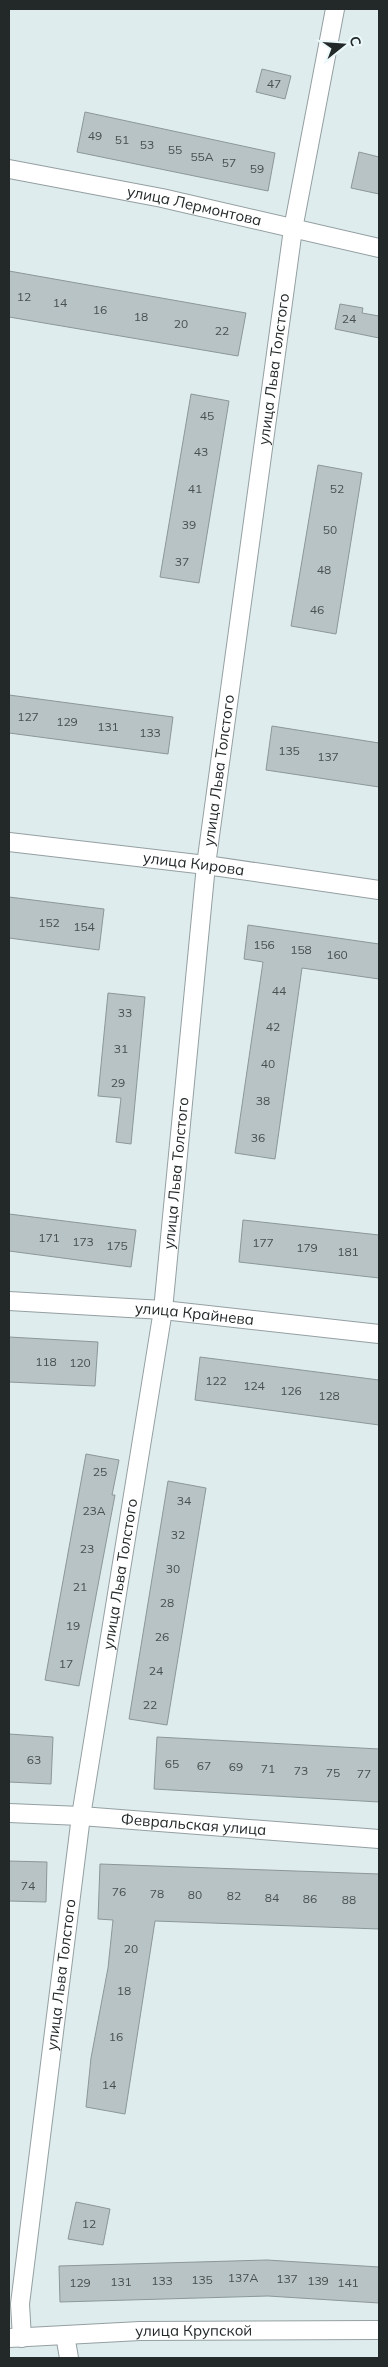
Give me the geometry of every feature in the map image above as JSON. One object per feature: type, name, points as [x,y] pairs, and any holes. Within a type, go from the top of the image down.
[{"type":"street","name":"улица Льва Толстого","points":[[15,2338],[81,1816],[163,1310],[206,865],[293,229],[335,9]]},
{"type":"street","name":"улица Лермонтова","points":[[9,169],[162,198],[379,248]]},
{"type":"street","name":"улица Кирова","points":[[9,842],[206,865],[379,890]]},
{"type":"street","name":"улица Крайнева","points":[[9,1301],[163,1310],[379,1334]]},
{"type":"street","name":"Февральская улица","points":[[9,1813],[81,1816],[379,1839]]},
{"type":"street","name":"улица Крупской","points":[[15,2338],[140,2331],[379,2330]]},
{"type":"street","points":[[65,2335],[69,2358]]},
{"type":"building","points":[[262,69],[291,76],[285,99],[256,92]]},
{"type":"building","points":[[85,112],[275,153],[268,191],[77,152]]},
{"type":"building","points":[[359,152],[379,157],[379,194],[351,188]]},
{"type":"building","points":[[9,271],[246,313],[238,356],[9,317]]},
{"type":"building","points":[[340,304],[363,308],[362,313],[379,316],[379,338],[335,329]]},
{"type":"building","points":[[191,394],[229,401],[199,583],[160,577]]},
{"type":"building","points":[[318,465],[362,473],[336,634],[291,626]]},
{"type":"building","points":[[9,695],[173,717],[168,754],[9,733]]},
{"type":"building","points":[[272,726],[379,743],[379,787],[266,770]]},
{"type":"building","points":[[9,897],[104,909],[99,950],[9,938]]},
{"type":"building","points":[[248,925],[379,944],[379,979],[302,968],[275,1159],[235,1153],[263,962],[244,959]]},
{"type":"building","points":[[108,993],[145,997],[131,1144],[116,1142],[121,1098],[98,1096]]},
{"type":"building","points":[[9,1214],[136,1230],[131,1267],[9,1251]]},
{"type":"building","points":[[243,1220],[379,1235],[379,1278],[239,1262]]},
{"type":"building","points":[[9,1337],[98,1342],[95,1386],[9,1382]]},
{"type":"building","points":[[200,1357],[379,1380],[379,1425],[195,1400]]},
{"type":"building","points":[[86,1454],[119,1460],[112,1495],[115,1495],[79,1686],[45,1680]]},
{"type":"building","points":[[168,1481],[206,1488],[167,1725],[129,1719]]},
{"type":"building","points":[[9,1734],[53,1737],[51,1784],[9,1782]]},
{"type":"building","points":[[157,1737],[379,1749],[379,1802],[154,1789]]},
{"type":"building","points":[[9,1861],[47,1862],[46,1902],[9,1901]]},
{"type":"building","points":[[100,1864],[379,1874],[379,1929],[155,1921],[125,2114],[86,2107],[91,2058],[108,1968],[113,1920],[98,1919]]},
{"type":"building","points":[[76,2202],[110,2209],[103,2245],[68,2239]]},
{"type":"building","points":[[267,2260],[379,2267],[379,2303],[268,2296],[60,2302],[59,2266]]}]
